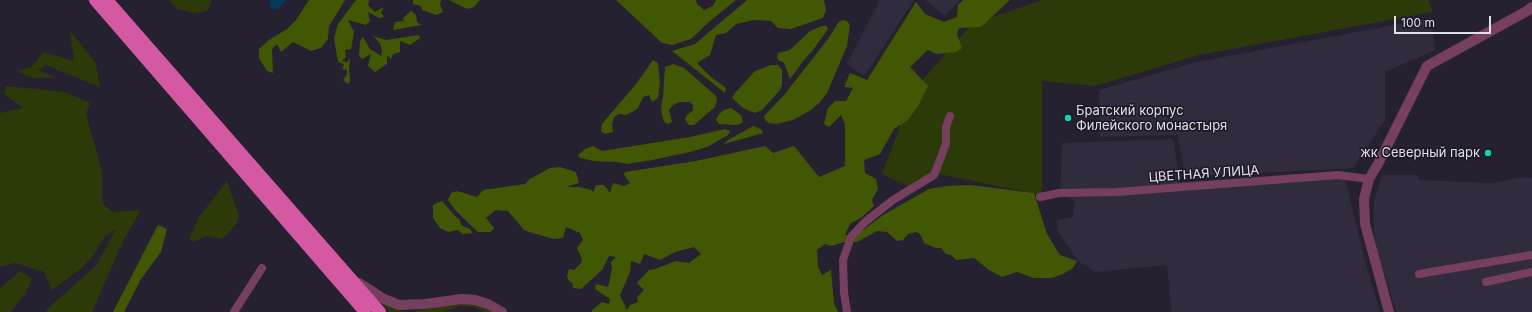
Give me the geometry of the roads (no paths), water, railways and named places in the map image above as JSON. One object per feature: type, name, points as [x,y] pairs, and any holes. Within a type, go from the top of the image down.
[{"type":"highway","points":[[95,0],[363,310]]},
{"type":"highway","points":[[107,0],[380,312]]},
{"type":"street","points":[[1389,312],[1365,224],[1364,199],[1369,179],[1428,66],[1532,7]]},
{"type":"street","points":[[847,312],[844,292],[843,260],[851,237],[865,222],[893,200],[934,175],[946,144],[946,127],[950,116]]},
{"type":"street","name":"ЦВЕТНАЯ УЛИЦА","points":[[1040,197],[1059,193],[1117,192],[1338,176],[1369,179]]},
{"type":"street","points":[[1419,274],[1532,255]]},
{"type":"street","points":[[340,267],[368,290],[399,305],[425,304],[462,299],[475,300],[488,304],[502,312]]},
{"type":"street","points":[[234,312],[262,268]]},
{"type":"street","points":[[1486,282],[1532,272]]},
{"type":"water","points":[[271,0],[286,0],[277,9],[273,9],[271,8]]},
{"type":"place","name":"Братский корпус Филейского монастыря","points":[[1068,118]]},
{"type":"place","name":"жк Северный парк","points":[[1488,153]]}]
